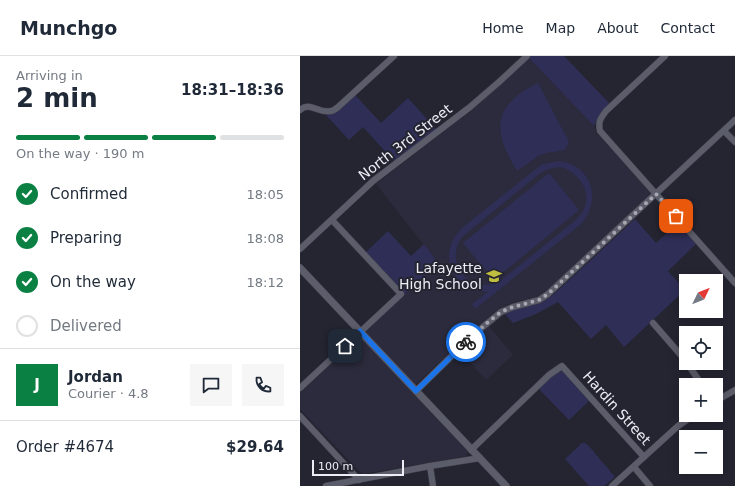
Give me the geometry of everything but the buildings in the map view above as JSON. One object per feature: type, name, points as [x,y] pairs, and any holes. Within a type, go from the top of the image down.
[{"type":"street","points":[[300,110],[307,106],[326,111],[337,108],[394,56]]},
{"type":"street","name":"North 3rd Street","points":[[300,249],[373,181],[470,107],[527,56]]},
{"type":"street","points":[[665,56],[606,111],[599,124],[600,131],[735,283]]},
{"type":"street","points":[[416,391],[473,335],[501,312],[539,300],[548,294],[735,120]]},
{"type":"street","points":[[724,131],[735,142]]},
{"type":"street","points":[[300,388],[400,294],[332,220]]},
{"type":"street","points":[[300,268],[506,486]]},
{"type":"street","points":[[654,323],[679,353]]},
{"type":"street","name":"Hardin Street","points":[[471,450],[549,375],[562,366],[644,457]]},
{"type":"street","points":[[723,397],[735,390]]},
{"type":"street","points":[[300,416],[360,480]]},
{"type":"street","points":[[612,486],[684,422]]},
{"type":"street","points":[[326,486],[480,458]]},
{"type":"street","points":[[430,466],[433,486]]},
{"type":"street","points":[[634,467],[650,486]]},
{"type":"shaded area","points":[[531,56],[564,56],[610,104],[599,115],[594,126],[529,58]]},
{"type":"shaded area","name":"Lafayette High School","points":[[529,58],[594,126],[600,137],[649,189],[649,196],[549,289],[534,298],[506,305],[493,313],[485,321],[513,355],[486,380],[456,347],[410,390],[467,450],[466,456],[363,474],[300,409],[300,393],[438,263],[376,184],[477,106]]},
{"type":"shaded area","points":[[538,83],[569,142],[565,150],[538,156],[517,171],[502,139],[500,129],[501,120],[505,110],[512,101],[524,91]]},
{"type":"shaded area","points":[[355,95],[381,123],[408,98],[436,129],[394,161],[363,127],[349,140],[325,114]]},
{"type":"shaded area","points":[[558,161],[569,164],[579,169],[586,176],[590,184],[592,194],[588,214],[581,224],[475,309],[472,304],[488,292],[472,289],[463,284],[456,277],[449,262],[451,244],[462,228],[543,164]],"holes":[[[560,167],[578,178],[585,190],[586,204],[578,217],[499,282],[489,285],[479,284],[470,280],[463,274],[458,266],[456,257],[457,247],[462,237],[539,174],[548,169]]]},
{"type":"shaded area","points":[[549,173],[579,210],[494,280],[463,243]]},
{"type":"shaded area","points":[[635,219],[656,243],[678,223],[696,244],[668,271],[679,283],[679,296],[624,347],[606,325],[591,339],[558,302],[536,314],[513,323],[505,314],[513,310],[538,304],[553,295]]},
{"type":"shaded area","points":[[388,231],[411,256],[424,244],[438,263],[404,295],[365,253]]},
{"type":"shaded area","points":[[561,371],[564,372],[590,400],[569,420],[539,389]]},
{"type":"shaded area","points":[[582,443],[588,445],[615,477],[604,486],[589,486],[565,459]]},
{"type":"way so far","points":[[466,342],[501,312],[539,300],[548,294],[656,194],[676,216]]},
{"type":"place","name":"Lafayette High School","points":[[494,276]]},
{"type":"route","points":[[345,346],[360,331],[416,391],[466,342]]}]
